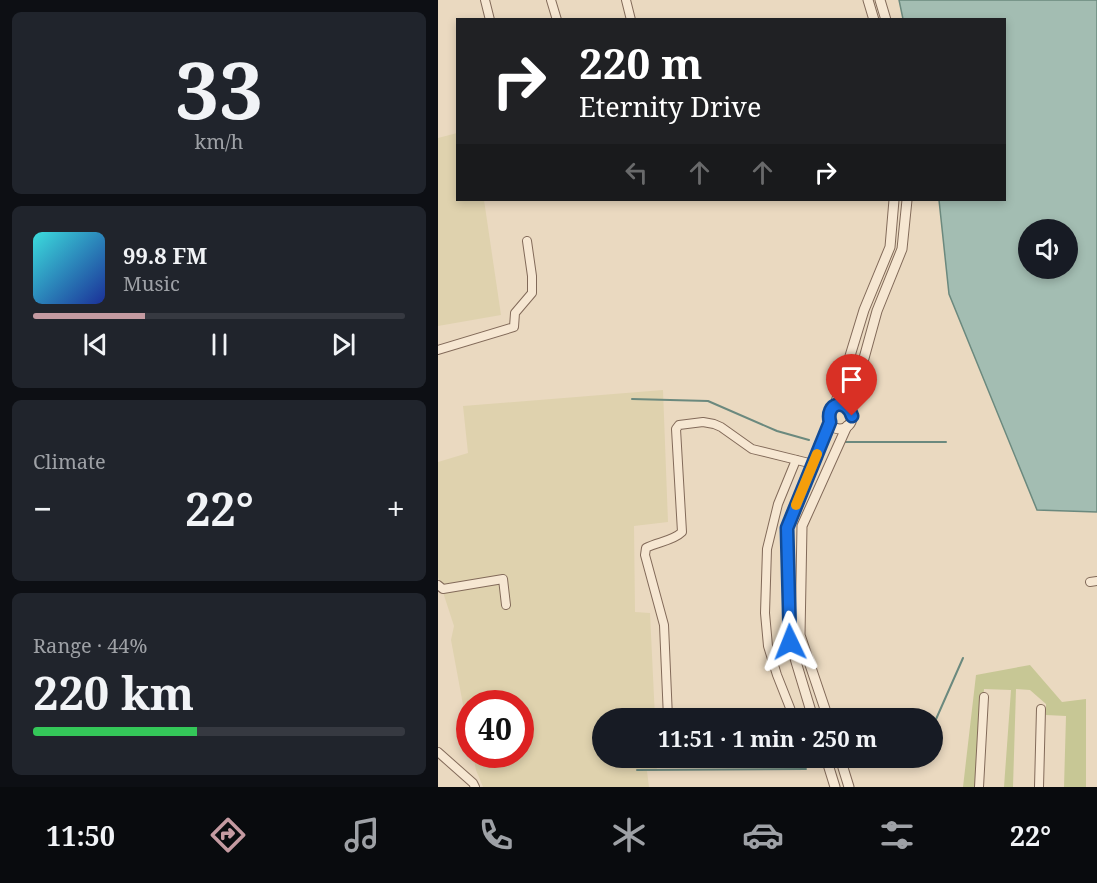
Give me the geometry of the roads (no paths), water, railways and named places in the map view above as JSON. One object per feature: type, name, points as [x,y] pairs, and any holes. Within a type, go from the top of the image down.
[{"type":"street","points":[[485,0],[490,18]]},
{"type":"street","points":[[551,0],[556,18]]},
{"type":"street","points":[[626,0],[631,18]]},
{"type":"street","points":[[868,0],[873,18]]},
{"type":"street","points":[[880,0],[885,18]]},
{"type":"street","points":[[847,426],[840,429],[832,426],[828,418],[835,405],[864,310],[890,247],[894,201]]},
{"type":"street","points":[[825,708],[800,635],[802,526],[847,426],[852,420],[850,409],[877,311],[902,249],[907,201]]},
{"type":"street","points":[[438,350],[514,327],[515,313],[532,293],[527,241]]},
{"type":"street","points":[[835,405],[843,405],[850,409]]},
{"type":"street","points":[[668,708],[664,625],[645,555],[646,548],[678,536],[682,532],[676,429],[679,425],[703,422],[714,424],[752,449],[813,464]]},
{"type":"street","points":[[810,708],[790,642],[787,528],[830,422]]},
{"type":"street","points":[[790,708],[768,646],[765,613],[767,549],[778,504],[796,460]]},
{"type":"street","points":[[788,562],[802,565]]},
{"type":"street","points":[[438,585],[443,589],[503,579],[506,605]]},
{"type":"street","points":[[979,787],[984,696]]},
{"type":"street","points":[[1039,787],[1041,709]]},
{"type":"street","points":[[438,752],[475,787]]},
{"type":"street","points":[[829,768],[835,787]]},
{"type":"street","points":[[843,768],[849,787]]},
{"type":"waterway","points":[[632,399],[708,401],[777,431],[809,440]]},
{"type":"waterway","points":[[845,442],[946,442]]},
{"type":"waterway","points":[[941,708],[963,658]]},
{"type":"waterway","points":[[637,770],[806,769]]}]
